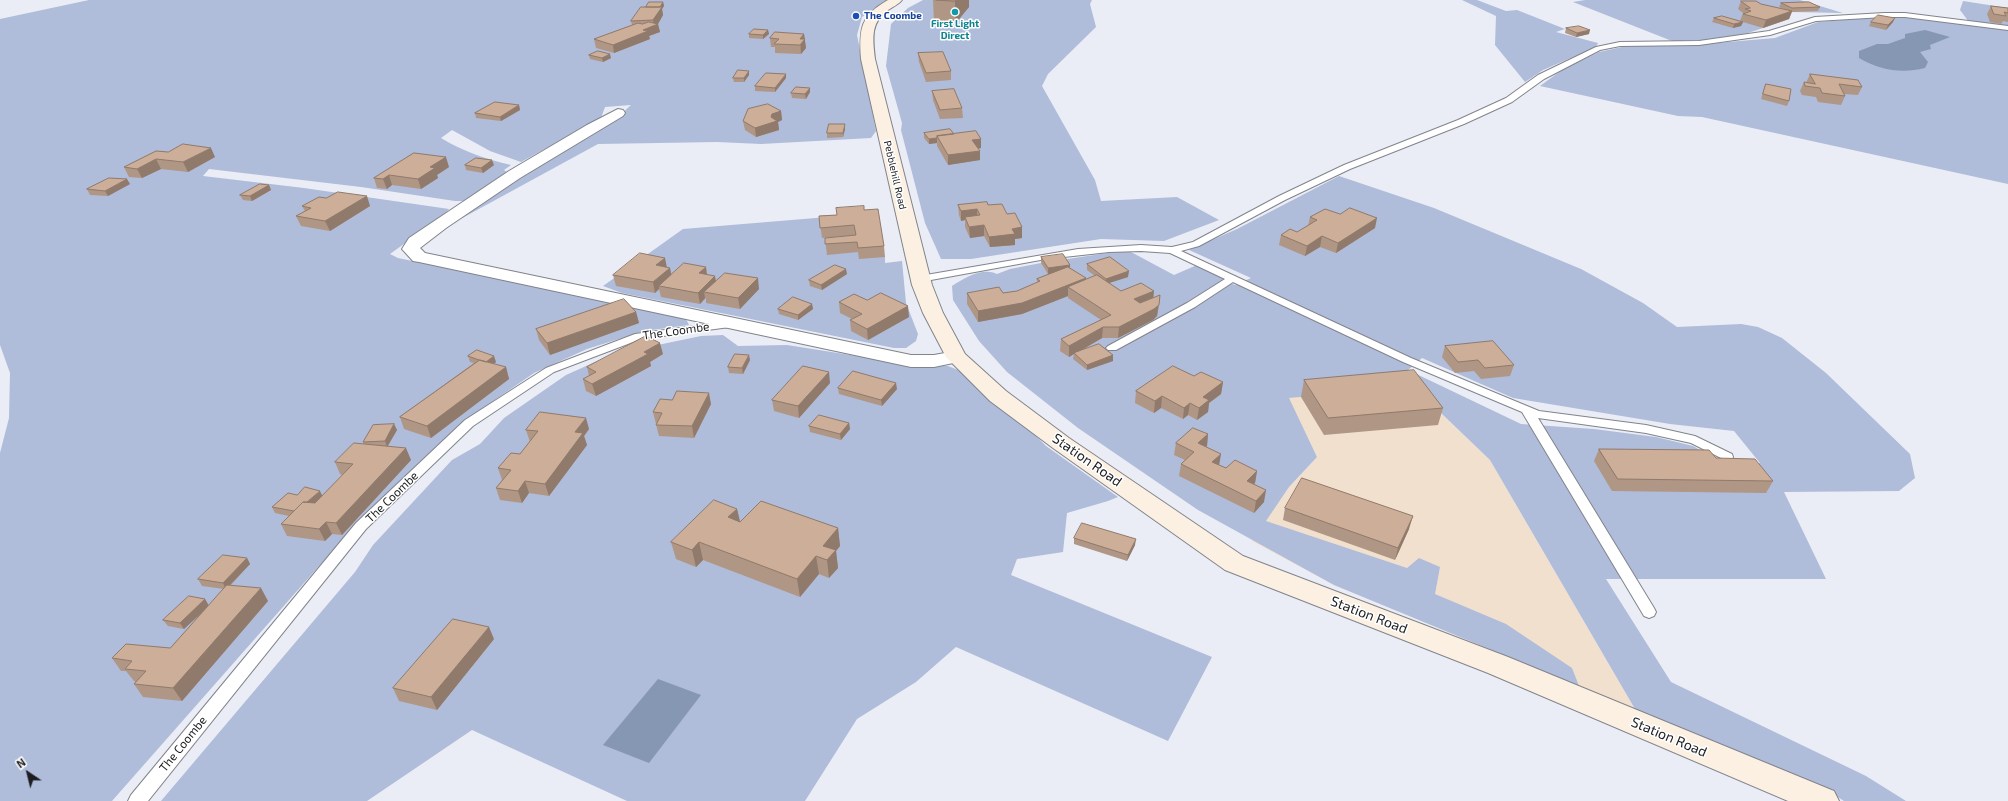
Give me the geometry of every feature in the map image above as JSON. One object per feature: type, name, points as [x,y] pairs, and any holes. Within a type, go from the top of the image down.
[{"type":"main road","name":"Pebblehill Road","points":[[896,0],[873,14],[868,22],[866,38],[868,59],[920,279],[933,313],[956,357]]},
{"type":"main road","name":"Station Road","points":[[956,357],[998,396],[1061,443],[1234,563],[1498,665],[1823,801]]},
{"type":"street","name":"The Coombe","points":[[618,113],[556,148],[463,207],[415,242],[411,249],[419,257],[911,361],[934,361],[956,357]]},
{"type":"lane","points":[[920,279],[1000,263],[1106,249],[1149,248],[1172,250],[1196,244],[1288,195],[1347,167],[1461,122],[1509,100],[1542,77],[1598,48],[1620,44],[1699,43],[1770,33],[1815,19],[1904,14],[2008,28]]},
{"type":"lane","points":[[1172,250],[1407,360],[1537,414],[1646,429],[1695,440],[1727,457]]},
{"type":"lane","points":[[1112,348],[1191,304],[1233,278]]},
{"type":"lane","name":"The Coombe","points":[[137,801],[361,526],[468,423],[550,370],[639,336],[737,323]]},
{"type":"lane","points":[[1527,410],[1648,612]]},
{"type":"shaded area","points":[[89,0],[887,0],[862,17],[857,35],[876,131],[871,138],[761,144],[717,142],[598,144],[455,222],[533,167],[616,119],[631,105],[605,107],[601,118],[521,162],[490,151],[452,130],[441,138],[475,154],[511,165],[504,170],[509,174],[466,201],[455,201],[361,187],[209,169],[203,176],[304,188],[449,209],[444,215],[390,254],[398,258],[685,317],[689,325],[644,331],[587,349],[534,373],[470,417],[428,455],[319,566],[112,801],[0,801],[0,453],[9,418],[10,373],[0,345],[0,19]]},
{"type":"shaded area","points":[[923,0],[1092,0],[1090,4],[1096,27],[1048,74],[1042,86],[1095,180],[1101,201],[1177,197],[1219,220],[1164,241],[1101,239],[971,259],[941,259],[925,223],[901,130],[902,123],[886,66],[891,24],[908,8]]},
{"type":"shaded area","points":[[1462,0],[1477,0],[1506,11],[1517,10],[1565,29],[1556,32],[1598,43],[1596,47],[1543,70],[1525,82],[1495,45],[1496,16]]},
{"type":"shaded area","points":[[1585,0],[1800,0],[1843,13],[1790,12],[1763,28],[1745,34],[1696,41],[1672,41],[1573,2]]},
{"type":"shaded area","points":[[1963,1],[2008,8],[2008,26],[1969,22],[1960,10]]},
{"type":"shaded area","points":[[1878,17],[1911,18],[2008,30],[2008,184],[1702,117],[1678,116],[1540,86],[1562,70],[1599,52],[1631,45],[1693,45],[1775,38],[1818,22]]},
{"type":"shaded area","points":[[1925,30],[1950,37],[1930,45],[1931,49],[1920,52],[1928,62],[1925,68],[1908,71],[1891,70],[1859,58],[1859,51],[1877,44],[1888,44],[1905,38],[1905,34]]},
{"type":"shaded area","points":[[1339,176],[1434,208],[1581,269],[1643,303],[1677,327],[1741,324],[1758,327],[1782,338],[1826,373],[1910,454],[1915,478],[1899,491],[1784,492],[1826,579],[1606,579],[1671,682],[1866,776],[1906,801],[1844,801],[1833,794],[1635,709],[1490,460],[1415,388],[1410,387],[1289,398],[1317,457],[1289,487],[1266,521],[1407,568],[1419,558],[1440,567],[1435,594],[1506,624],[1572,668],[1579,686],[1334,585],[1198,510],[1078,428],[1007,372],[979,341],[953,300],[952,286],[974,274],[992,272],[997,274],[1010,269],[1041,263],[1114,252],[1131,252],[1174,275],[1197,265],[1235,285],[1251,278],[1189,250],[1237,229]],"holes":[[[1422,358],[1513,398],[1670,424],[1734,431],[1760,463],[1726,465],[1693,446],[1656,437],[1594,429],[1521,424],[1408,370]]]},
{"type":"shaded area","points":[[864,214],[885,257],[885,263],[902,261],[906,303],[918,334],[916,341],[906,348],[894,348],[622,293],[603,286],[683,229]]},
{"type":"shaded area","points":[[723,335],[738,346],[787,345],[914,365],[948,366],[963,372],[980,392],[1018,418],[1046,446],[1118,497],[1067,513],[1063,552],[1017,559],[1011,575],[1212,657],[1168,741],[956,647],[916,682],[857,719],[805,801],[627,801],[472,730],[367,801],[161,801],[355,572],[373,545],[452,460],[480,444],[504,418],[566,375],[595,362],[648,347],[701,336]]},
{"type":"shaded area","points":[[1410,387],[1415,388],[1490,460],[1635,709],[1334,585],[1252,541],[1289,487],[1317,457],[1288,398]]},
{"type":"shaded area","points":[[658,679],[701,695],[649,763],[603,745]]},
{"type":"building","points":[[1741,1],[1756,1],[1761,4],[1792,11],[1766,20],[1743,14],[1751,11],[1745,9],[1750,8]]},
{"type":"building","points":[[649,2],[663,2],[660,7],[646,7]]},
{"type":"building","points":[[1809,2],[1820,7],[1792,8],[1781,3]]},
{"type":"building","points":[[1991,6],[2008,8],[2008,13],[2004,12],[2006,16],[1994,14]]},
{"type":"building","points":[[641,7],[662,7],[653,20],[631,21]]},
{"type":"building","points":[[1878,15],[1895,18],[1888,25],[1871,22]]},
{"type":"building","points":[[1722,16],[1743,22],[1734,24],[1714,18]]},
{"type":"building","points":[[649,22],[658,24],[643,30],[648,31],[613,45],[594,39],[638,23],[642,24]]},
{"type":"building","points":[[1579,26],[1590,30],[1577,33],[1566,28]]},
{"type":"building","points":[[754,29],[768,30],[763,35],[749,34]]},
{"type":"building","points":[[775,32],[804,34],[800,39],[805,39],[800,45],[774,44],[779,39],[770,38]]},
{"type":"building","points":[[598,51],[610,54],[602,58],[589,55]]},
{"type":"building","points":[[943,52],[951,71],[926,73],[918,53]]},
{"type":"building","points":[[738,70],[749,71],[744,78],[733,78]]},
{"type":"building","points":[[766,73],[786,74],[775,88],[755,86]]},
{"type":"building","points":[[1810,74],[1858,80],[1862,87],[1839,84],[1845,96],[1822,93],[1820,88],[1805,86],[1804,82],[1815,84]]},
{"type":"building","points":[[1766,84],[1791,89],[1789,101],[1763,94]]},
{"type":"building","points":[[796,87],[810,88],[805,94],[791,93]]},
{"type":"building","points":[[954,89],[962,108],[940,110],[932,91]]},
{"type":"building","points":[[495,102],[519,105],[500,117],[475,113]]},
{"type":"building","points":[[768,104],[781,111],[772,114],[771,117],[777,121],[755,128],[743,121],[748,109]]},
{"type":"building","points":[[829,124],[845,124],[843,133],[827,133]]},
{"type":"building","points":[[950,129],[954,134],[937,136],[937,138],[929,139],[924,133]]},
{"type":"building","points":[[976,131],[981,139],[972,140],[980,151],[948,155],[937,136]]},
{"type":"building","points":[[183,144],[211,148],[183,162],[156,159],[137,169],[124,167],[156,151],[168,152]]},
{"type":"building","points":[[414,153],[446,157],[430,167],[435,168],[418,179],[389,175],[383,179],[374,178]]},
{"type":"building","points":[[476,158],[492,160],[481,168],[465,165]]},
{"type":"building","points":[[109,178],[127,179],[105,191],[87,189]]},
{"type":"building","points":[[260,184],[269,185],[250,196],[240,195]]},
{"type":"building","points":[[338,192],[367,196],[325,221],[296,216],[311,208],[302,206],[319,197],[326,198]]},
{"type":"building","points":[[987,202],[988,205],[1002,204],[1007,214],[1015,213],[1022,227],[1012,229],[1015,234],[989,237],[984,225],[969,227],[965,217],[980,215],[977,209],[961,211],[958,205]]},
{"type":"building","points":[[864,206],[864,210],[878,209],[884,246],[858,248],[857,242],[825,244],[825,238],[856,235],[854,225],[820,228],[819,216],[837,215],[836,208]]},
{"type":"building","points":[[1350,208],[1377,218],[1338,243],[1322,236],[1307,246],[1281,235],[1290,229],[1297,232],[1317,220],[1310,217],[1325,209],[1340,214]]},
{"type":"building","points":[[640,253],[665,258],[656,265],[670,268],[653,282],[613,275]]},
{"type":"building","points":[[1063,254],[1070,265],[1048,268],[1041,257]]},
{"type":"building","points":[[1110,257],[1129,271],[1106,279],[1087,264]]},
{"type":"building","points":[[684,263],[706,267],[699,273],[715,276],[698,293],[659,286]]},
{"type":"building","points":[[835,265],[846,269],[821,285],[809,280]]},
{"type":"building","points":[[1068,267],[1086,278],[1022,303],[978,311],[967,293],[999,287],[1003,293],[1017,291],[1040,281],[1037,279]]},
{"type":"building","points":[[725,273],[758,278],[738,298],[704,292]]},
{"type":"building","points":[[1097,275],[1121,291],[1141,283],[1154,291],[1134,299],[1140,303],[1160,295],[1159,305],[1119,327],[1103,327],[1069,346],[1061,339],[1111,315],[1068,287]]},
{"type":"building","points":[[881,293],[908,306],[867,329],[850,320],[862,314],[839,302],[854,294],[867,300]]},
{"type":"building","points":[[793,297],[812,304],[798,315],[778,309]]},
{"type":"building","points":[[624,299],[636,312],[547,343],[536,329]]},
{"type":"building","points":[[646,336],[660,343],[644,352],[648,354],[592,384],[583,379],[596,372],[587,367]]},
{"type":"building","points":[[1493,341],[1514,365],[1485,368],[1478,360],[1458,362],[1445,346]]},
{"type":"building","points":[[1099,344],[1113,355],[1087,365],[1074,353]]},
{"type":"building","points":[[477,350],[494,356],[486,362],[468,356]]},
{"type":"building","points":[[735,354],[749,355],[742,368],[728,367]]},
{"type":"building","points":[[480,360],[506,367],[427,426],[400,417]]},
{"type":"building","points":[[803,366],[829,372],[798,406],[772,400]]},
{"type":"building","points":[[1173,366],[1194,376],[1201,372],[1223,382],[1203,397],[1209,400],[1199,408],[1190,403],[1184,408],[1162,396],[1155,401],[1136,391]]},
{"type":"building","points":[[1414,370],[1443,408],[1328,418],[1304,380]]},
{"type":"building","points":[[853,371],[896,383],[881,400],[838,388]]},
{"type":"building","points":[[677,391],[709,393],[692,426],[656,425],[662,413],[653,412],[660,399],[672,400]]},
{"type":"building","points":[[540,412],[586,418],[575,432],[583,433],[545,484],[525,481],[518,491],[496,488],[511,470],[498,468],[511,453],[520,454],[538,431],[526,430]]},
{"type":"building","points":[[819,415],[849,423],[840,434],[809,426]]},
{"type":"building","points":[[394,424],[385,441],[363,442],[373,425]]},
{"type":"building","points":[[1193,428],[1208,434],[1198,443],[1221,454],[1212,462],[1226,468],[1235,460],[1257,471],[1247,481],[1266,490],[1256,501],[1181,464],[1194,452],[1176,443]]},
{"type":"building","points":[[354,443],[406,448],[336,523],[326,522],[319,529],[281,524],[303,502],[315,503],[353,464],[335,462]]},
{"type":"building","points":[[1599,449],[1709,450],[1716,458],[1755,459],[1773,481],[1618,479]]},
{"type":"building","points":[[1302,478],[1413,516],[1398,548],[1285,508]]},
{"type":"building","points":[[305,487],[320,491],[307,502],[303,502],[294,511],[272,507],[288,493],[297,495]]},
{"type":"building","points":[[714,500],[737,509],[728,517],[740,522],[761,501],[838,528],[823,546],[836,550],[827,560],[816,556],[797,579],[699,542],[692,550],[671,542]]},
{"type":"building","points":[[1082,523],[1136,539],[1128,555],[1074,538]]},
{"type":"building","points":[[223,555],[247,558],[223,583],[198,579]]},
{"type":"building","points":[[227,585],[261,588],[173,688],[134,684],[146,671],[125,669],[132,661],[112,658],[126,644],[170,648]]},
{"type":"building","points":[[189,596],[205,599],[180,623],[163,620]]},
{"type":"building","points":[[453,619],[489,627],[431,697],[393,688]]},
{"type":"place","name":"First Light Direct","points":[[955,12]]},
{"type":"place","name":"The Coombe","points":[[856,16]]}]
